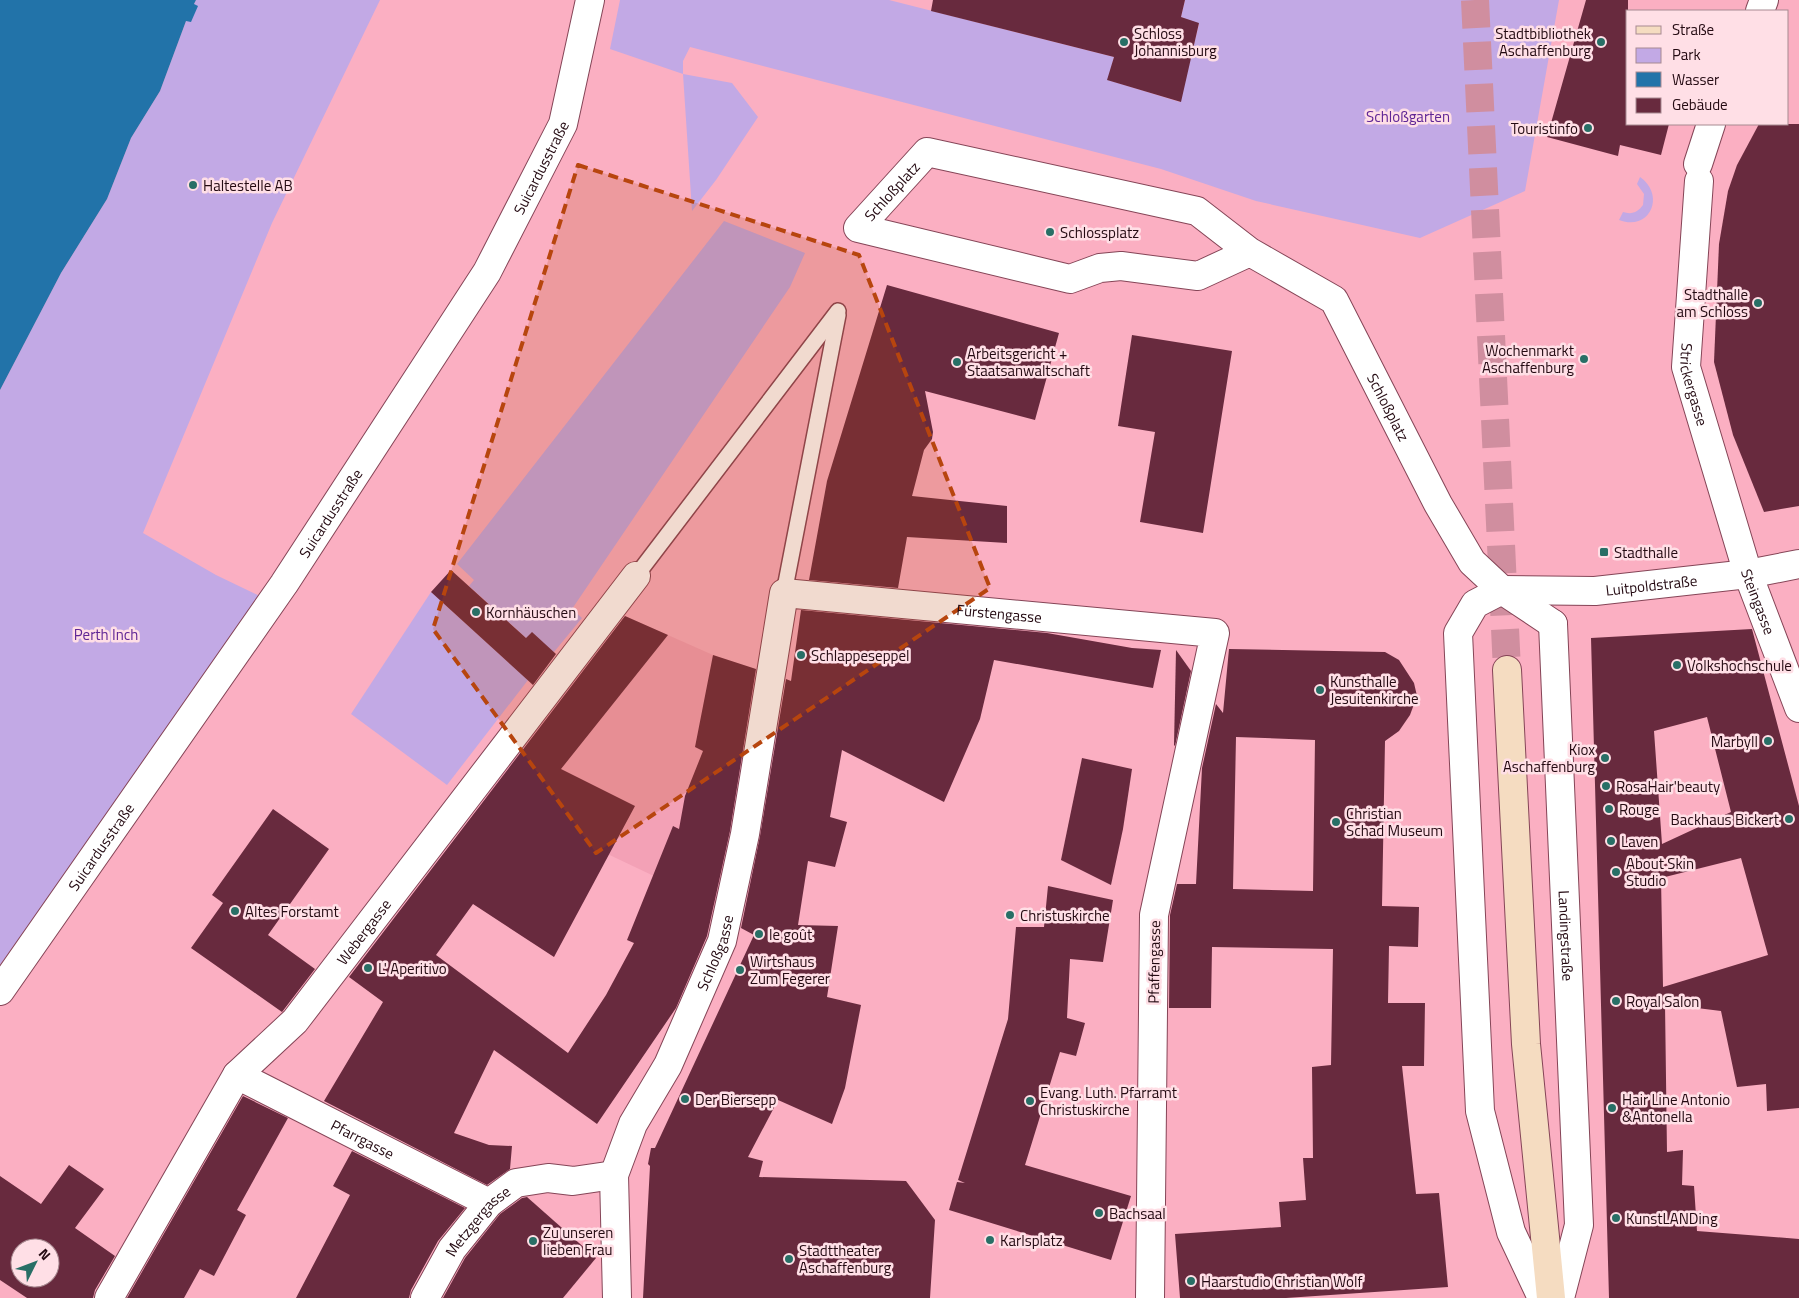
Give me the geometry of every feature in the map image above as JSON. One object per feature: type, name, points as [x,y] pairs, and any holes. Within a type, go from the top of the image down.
[{"type":"main road","points":[[1507,670],[1526,1044],[1551,1298]]},
{"type":"street","name":"Suicardusstraße","points":[[0,991],[284,584],[487,272],[563,124],[590,0]]},
{"type":"street","name":"Strickergasse","points":[[1711,125],[1699,172],[1686,367],[1732,524]]},
{"type":"street","name":"Schloßplatz","points":[[1250,252],[1198,276],[1121,266],[1100,268],[1070,279],[858,228],[927,152],[1197,211],[1250,252],[1334,300],[1438,504],[1472,562],[1502,590]]},
{"type":"street","name":"Steingasse","points":[[1732,524],[1748,574],[1799,708]]},
{"type":"street","name":"Luitpoldstraße","points":[[1542,1298],[1511,1232],[1480,1111],[1458,633],[1475,604],[1502,590],[1594,591],[1748,574],[1799,564]]},
{"type":"street","name":"Webergasse","points":[[109,1298],[237,1075],[295,1021],[636,576]]},
{"type":"street","points":[[1502,590],[1553,624],[1594,591]]},
{"type":"street","name":"Fürstengasse","points":[[784,593],[1215,633]]},
{"type":"street","name":"Schloßgasse","points":[[617,1298],[614,1175],[633,1124],[668,1065],[722,941],[745,834],[784,593]]},
{"type":"street","name":"Landingstraße","points":[[1553,624],[1579,1225],[1560,1298]]},
{"type":"street","name":"Pfaffengasse","points":[[1150,1298],[1154,914],[1215,633]]},
{"type":"street","name":"Pfarrgasse","points":[[237,1075],[489,1203]]},
{"type":"street","name":"Metzgergasse","points":[[425,1298],[452,1249],[489,1203],[516,1183],[548,1178],[573,1181],[614,1175]]},
{"type":"lane","points":[[636,576],[838,311],[784,593]]},
{"type":"highlighted area","points":[[578,165],[859,255],[990,588],[596,853],[433,629]]},
{"type":"shaded area","points":[[625,616],[713,655],[757,670],[717,906],[483,795]]},
{"type":"green space","name":"Perth Inch","points":[[196,0],[380,0],[272,223],[143,533],[216,575],[262,597],[0,965],[0,390],[61,273],[107,199],[131,138],[160,91],[186,21]]},
{"type":"green space","name":"Schloßgarten","points":[[620,0],[889,0],[1114,57],[1108,80],[1180,102],[1199,24],[1181,17],[1185,0],[1559,0],[1525,191],[1420,238],[1256,201],[1161,169],[690,47],[683,61],[683,74],[610,49]]},
{"type":"green space","points":[[683,74],[732,83],[758,117],[716,180],[692,211]]},
{"type":"green space","points":[[1640,177],[1648,185],[1652,193],[1653,202],[1651,210],[1639,221],[1619,220],[1623,212],[1634,212],[1643,205],[1644,194],[1637,184]]},
{"type":"green space","points":[[724,221],[805,253],[790,287],[572,609],[582,618],[554,652],[526,638],[469,586],[474,580],[457,564]]},
{"type":"green space","points":[[431,592],[528,680],[447,785],[351,714]]},
{"type":"water","points":[[0,0],[196,0],[194,4],[198,6],[191,22],[186,21],[160,91],[131,138],[107,199],[61,273],[0,390]]},
{"type":"building","name":"Schloss Johannisburg","points":[[933,0],[1185,0],[1181,17],[1199,23],[1181,102],[1107,80],[1114,57],[931,11]]},
{"type":"building","points":[[1586,0],[1628,0],[1628,10],[1626,10],[1626,125],[1669,125],[1661,155],[1620,145],[1618,156],[1547,137]]},
{"type":"building","name":"Stadthalle am Schloss","points":[[1799,124],[1799,506],[1764,512],[1733,435],[1714,362],[1719,244],[1728,191],[1737,165],[1758,125]]},
{"type":"building","name":"Arbeitsgericht + Staatsanwaltschaft","points":[[887,285],[1059,333],[1035,420],[925,391],[933,432],[932,439],[924,450],[912,496],[1007,506],[1007,543],[907,537],[898,588],[809,580],[827,481]]},
{"type":"building","points":[[1132,335],[1232,351],[1203,533],[1140,522],[1155,432],[1118,426]]},
{"type":"building","name":"Kornhäuschen","points":[[451,570],[526,638],[532,632],[556,654],[533,685],[431,592]]},
{"type":"building","points":[[801,610],[1047,633],[1132,648],[1161,650],[1153,688],[994,660],[980,719],[944,802],[842,750],[830,817],[847,822],[835,867],[808,861],[798,925],[838,926],[827,997],[861,1005],[845,1088],[832,1124],[778,1100],[748,1157],[763,1161],[759,1177],[906,1181],[935,1220],[930,1298],[643,1298],[650,1166],[648,1164],[651,1148],[655,1148],[754,935],[741,928],[760,836],[786,679],[791,681]]},
{"type":"building","points":[[625,616],[668,635],[561,769],[635,806],[554,957],[473,904],[436,955],[568,1053],[606,995],[634,943],[627,940],[673,826],[679,829],[685,796],[703,751],[695,747],[713,655],[756,669],[730,831],[707,936],[676,1008],[597,1124],[494,1050],[454,1133],[489,1145],[512,1146],[510,1169],[487,1185],[324,1101],[383,1002],[349,977]]},
{"type":"building","points":[[1752,629],[1799,806],[1799,1108],[1767,1111],[1766,1084],[1737,1087],[1721,1011],[1665,1004],[1667,1152],[1683,1150],[1682,1185],[1694,1186],[1697,1231],[1799,1239],[1799,1298],[1609,1298],[1591,638]],"holes":[[[1707,717],[1731,812],[1662,844],[1654,731]],[[1741,858],[1768,955],[1663,987],[1661,878]]]},
{"type":"building","points":[[1229,649],[1385,652],[1399,660],[1414,683],[1417,696],[1410,715],[1399,731],[1385,741],[1382,906],[1419,907],[1418,947],[1389,946],[1388,1003],[1425,1003],[1424,1066],[1402,1066],[1416,1194],[1439,1193],[1448,1287],[1286,1298],[1180,1298],[1175,1234],[1281,1227],[1279,1202],[1306,1200],[1303,1158],[1313,1158],[1312,1067],[1331,1065],[1333,949],[1212,947],[1211,1008],[1169,1008],[1170,915],[1177,884],[1196,884],[1202,768],[1216,704],[1223,713]],"holes":[[[1236,737],[1315,740],[1313,891],[1233,889]]]},
{"type":"building","points":[[1176,650],[1191,671],[1175,746],[1174,745]]},
{"type":"building","points":[[1082,758],[1132,769],[1123,829],[1111,885],[1061,860]]},
{"type":"building","name":"Altes Forstamt","points":[[273,809],[329,849],[268,935],[315,969],[282,1012],[191,948],[223,903],[212,895]]},
{"type":"building","points":[[1048,886],[1113,900],[1103,962],[1070,959],[1067,1018],[1085,1023],[1076,1056],[1060,1052],[1025,1165],[1131,1196],[1111,1260],[949,1210],[957,1182],[965,1183],[958,1180],[1008,1019],[1016,927],[1044,927]]},
{"type":"building","points":[[243,1096],[288,1118],[237,1210],[246,1215],[214,1276],[200,1269],[184,1298],[127,1298]]},
{"type":"building","points":[[352,1151],[465,1208],[438,1241],[411,1290],[409,1298],[296,1298],[350,1195],[333,1186]]},
{"type":"building","points":[[69,1165],[104,1189],[75,1228],[115,1256],[95,1290],[93,1298],[27,1298],[12,1288],[60,1288],[60,1238],[10,1238],[10,1287],[0,1280],[0,1176],[41,1204]]},
{"type":"building","name":"Zu unseren lieben Frau","points":[[527,1197],[596,1258],[563,1298],[443,1298],[465,1258],[500,1214],[522,1198]]},
{"type":"tunnel","points":[[1475,0],[1507,670]]},
{"type":"place","name":"Schloss Johannisburg","points":[[1124,42]]},
{"type":"place","name":"Stadtbibliothek Aschaffenburg","points":[[1601,42]]},
{"type":"place","name":"Touristinfo","points":[[1588,128]]},
{"type":"place","name":"Haltestelle AB","points":[[193,185]]},
{"type":"place","name":"Schlossplatz","points":[[1050,232]]},
{"type":"place","name":"Stadthalle am Schloss","points":[[1758,303]]},
{"type":"place","name":"Wochenmarkt Aschaffenburg","points":[[1584,359]]},
{"type":"place","name":"Arbeitsgericht + Staatsanwaltschaft","points":[[957,362]]},
{"type":"place","name":"Stadthalle","points":[[1604,552]]},
{"type":"place","name":"Kornhäuschen","points":[[476,612]]},
{"type":"place","name":"Schlappeseppel","points":[[801,655]]},
{"type":"place","name":"Volkshochschule","points":[[1677,665]]},
{"type":"place","name":"Kunsthalle Jesuitenkirche","points":[[1320,690]]},
{"type":"place","name":"Marbyll","points":[[1768,741]]},
{"type":"place","name":"Kiox Aschaffenburg","points":[[1605,758]]},
{"type":"place","name":"RosaHair'beauty","points":[[1606,786]]},
{"type":"place","name":"Rouge","points":[[1609,809]]},
{"type":"place","name":"Backhaus Bickert","points":[[1789,819]]},
{"type":"place","name":"Christian Schad Museum","points":[[1336,822]]},
{"type":"place","name":"Laven","points":[[1611,841]]},
{"type":"place","name":"About Skin Studio","points":[[1616,872]]},
{"type":"place","name":"Altes Forstamt","points":[[235,911]]},
{"type":"place","name":"Christuskirche","points":[[1010,915]]},
{"type":"place","name":"le goût","points":[[759,934]]},
{"type":"place","name":"L' Aperitivo","points":[[368,968]]},
{"type":"place","name":"Wirtshaus Zum Fegerer","points":[[740,970]]},
{"type":"place","name":"Royal Salon","points":[[1616,1001]]},
{"type":"place","name":"Der Biersepp","points":[[685,1099]]},
{"type":"place","name":"Evang. Luth. Pfarramt Christuskirche","points":[[1030,1101]]},
{"type":"place","name":"Hair Line Antonio &Antonella","points":[[1612,1108]]},
{"type":"place","name":"Bachsaal","points":[[1099,1213]]},
{"type":"place","name":"KunstLANDing","points":[[1616,1218]]},
{"type":"place","name":"Karlsplatz","points":[[990,1240]]},
{"type":"place","name":"Zu unseren lieben Frau","points":[[533,1241]]},
{"type":"place","name":"Stadttheater Aschaffenburg","points":[[789,1259]]},
{"type":"place","name":"Haarstudio Christian Wolf","points":[[1191,1281]]}]
